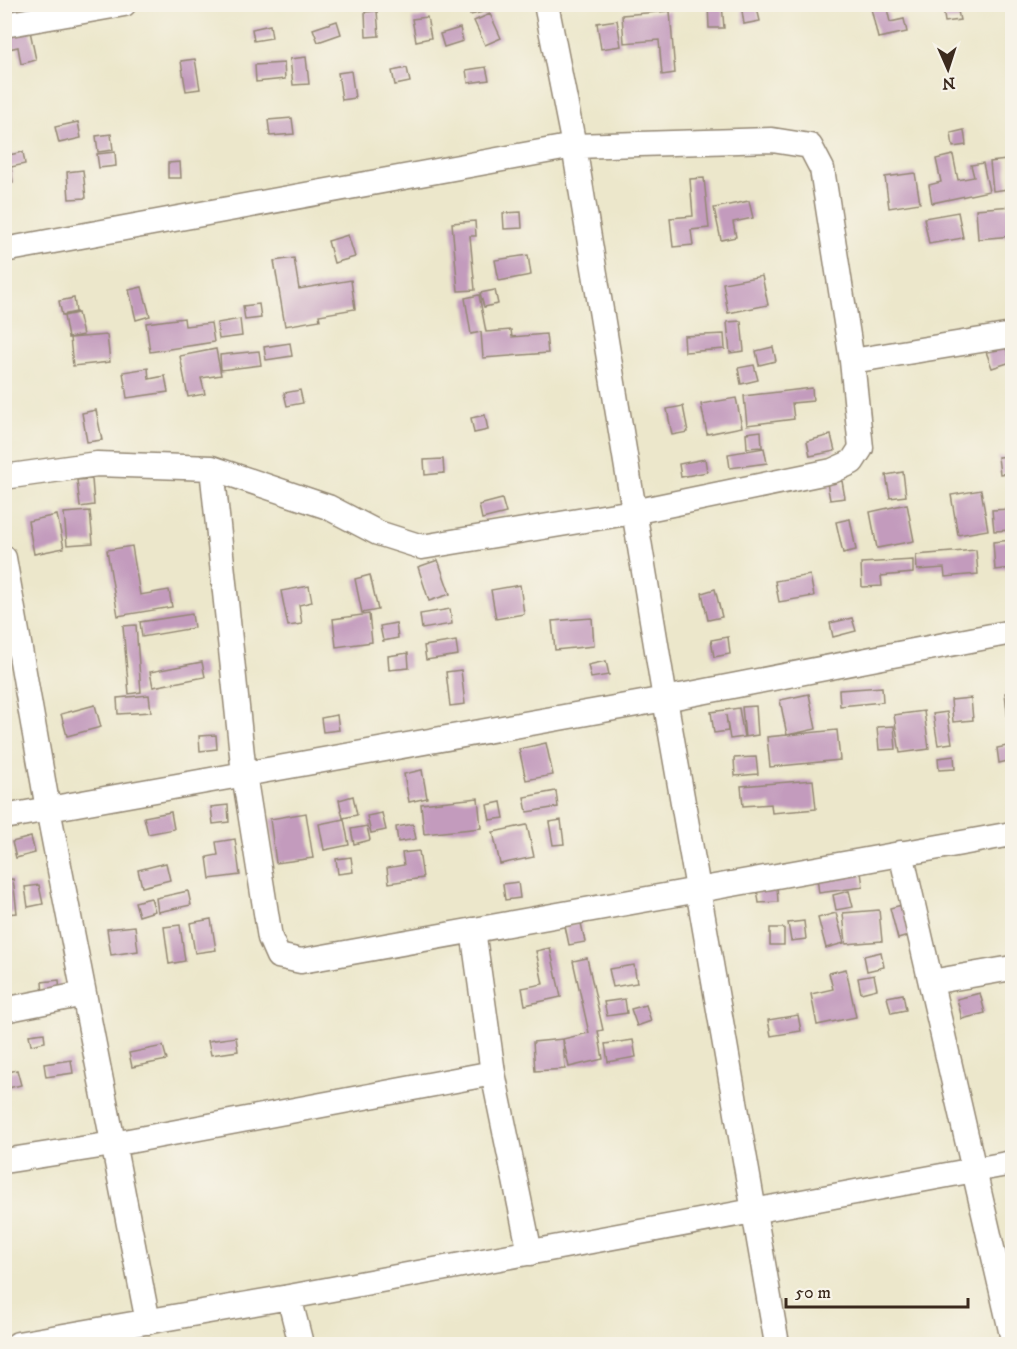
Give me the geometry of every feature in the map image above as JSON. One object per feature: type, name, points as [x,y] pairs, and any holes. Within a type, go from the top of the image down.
[{"type":"street","points":[[4,25],[124,4]]},
{"type":"street","points":[[546,4],[574,146],[697,890],[777,1344]]},
{"type":"street","points":[[4,250],[574,146],[772,140],[810,146],[822,169],[852,361],[861,448],[852,462],[832,471],[633,512],[422,547],[378,533],[328,507],[212,468],[97,464],[4,477]]},
{"type":"street","points":[[852,361],[1012,335]]},
{"type":"street","points":[[212,468],[244,774],[270,938],[278,956],[301,961],[1012,834]]},
{"type":"street","points":[[4,558],[48,809],[148,1322]]},
{"type":"street","points":[[4,817],[665,699],[1012,632]]},
{"type":"street","points":[[901,853],[976,1169],[1012,1335]]},
{"type":"street","points":[[473,930],[494,1073],[530,1253]]},
{"type":"street","points":[[931,982],[1012,968]]},
{"type":"street","points":[[4,1010],[84,994]]},
{"type":"street","points":[[4,1161],[113,1144],[494,1073]]},
{"type":"street","points":[[18,1344],[289,1297],[1012,1163]]},
{"type":"street","points":[[289,1297],[301,1344]]},
{"type":"building","points":[[468,4],[486,4],[488,11],[470,15]]},
{"type":"building","points":[[708,4],[722,4],[724,28],[709,28]]},
{"type":"building","points":[[741,4],[756,4],[760,21],[744,24]]},
{"type":"building","points":[[870,4],[886,4],[890,22],[904,19],[907,32],[878,38]]},
{"type":"building","points":[[957,7],[960,20],[945,22],[943,8]]},
{"type":"building","points":[[377,11],[379,36],[366,37],[365,12]]},
{"type":"building","points":[[670,11],[675,73],[662,75],[659,40],[624,43],[622,15]]},
{"type":"building","points":[[490,14],[501,38],[485,45],[474,21]]},
{"type":"building","points":[[427,17],[431,38],[416,41],[412,19]]},
{"type":"building","points":[[617,20],[621,46],[601,49],[597,23]]},
{"type":"building","points":[[337,21],[341,34],[318,42],[313,29]]},
{"type":"building","points":[[270,25],[272,38],[254,41],[252,29]]},
{"type":"building","points":[[460,28],[463,41],[444,47],[440,34]]},
{"type":"building","points":[[30,31],[36,60],[21,64],[18,47],[4,50],[4,36]]},
{"type":"building","points":[[306,57],[309,84],[293,85],[290,59]]},
{"type":"building","points":[[195,59],[200,89],[186,91],[181,61]]},
{"type":"building","points":[[284,63],[285,79],[256,82],[255,65]]},
{"type":"building","points":[[486,67],[489,80],[468,83],[466,70]]},
{"type":"building","points":[[407,68],[410,82],[395,85],[392,71]]},
{"type":"building","points":[[351,71],[355,98],[342,100],[338,73]]},
{"type":"building","points":[[292,118],[294,134],[270,136],[268,120]]},
{"type":"building","points":[[78,122],[81,138],[59,143],[55,127]]},
{"type":"building","points":[[964,130],[966,145],[953,147],[951,133]]},
{"type":"building","points":[[111,134],[113,150],[98,152],[96,136]]},
{"type":"building","points":[[23,152],[25,164],[11,167],[13,183],[4,185],[4,156]]},
{"type":"building","points":[[115,152],[116,166],[99,168],[97,154]]},
{"type":"building","points":[[953,155],[958,180],[974,177],[971,165],[983,163],[989,191],[932,203],[929,185],[941,182],[936,159]]},
{"type":"building","points":[[1006,160],[1008,189],[993,191],[990,162]]},
{"type":"building","points":[[180,162],[181,178],[168,178],[168,163]]},
{"type":"building","points":[[83,170],[86,198],[69,199],[67,172]]},
{"type":"building","points":[[915,173],[920,203],[889,208],[885,177]]},
{"type":"building","points":[[704,178],[709,228],[691,230],[693,245],[673,247],[670,218],[693,216],[690,179]]},
{"type":"building","points":[[749,201],[753,218],[733,222],[736,237],[721,240],[714,208]]},
{"type":"building","points":[[1012,206],[1012,236],[978,239],[976,209]]},
{"type":"building","points":[[521,212],[522,228],[504,229],[503,213]]},
{"type":"building","points":[[958,212],[963,238],[929,244],[924,218]]},
{"type":"building","points":[[475,221],[476,236],[470,236],[475,290],[458,291],[452,223]]},
{"type":"building","points":[[348,235],[355,257],[334,263],[328,241]]},
{"type":"building","points":[[528,255],[531,275],[499,281],[495,260]]},
{"type":"building","points":[[294,258],[299,289],[351,280],[355,309],[319,315],[320,320],[285,326],[274,261]]},
{"type":"building","points":[[762,276],[768,305],[728,313],[723,283]]},
{"type":"building","points":[[142,287],[150,316],[136,320],[129,290]]},
{"type":"building","points":[[495,290],[498,304],[484,307],[480,293]]},
{"type":"building","points":[[479,295],[486,332],[511,330],[512,337],[546,334],[548,353],[483,358],[481,332],[471,334],[465,298]]},
{"type":"building","points":[[74,298],[76,312],[62,315],[59,301]]},
{"type":"building","points":[[259,304],[261,318],[245,320],[243,306]]},
{"type":"building","points":[[78,313],[83,335],[68,338],[64,316]]},
{"type":"building","points":[[184,318],[185,326],[211,323],[214,342],[150,352],[146,323]]},
{"type":"building","points":[[240,319],[242,336],[219,339],[217,323]]},
{"type":"building","points":[[741,321],[744,351],[730,353],[727,322]]},
{"type":"building","points":[[1000,332],[1011,362],[992,368],[981,338]]},
{"type":"building","points":[[724,334],[725,349],[685,352],[684,336]]},
{"type":"building","points":[[107,335],[110,362],[73,366],[70,338]]},
{"type":"building","points":[[290,343],[292,356],[266,360],[264,347]]},
{"type":"building","points":[[773,347],[776,361],[759,365],[756,351]]},
{"type":"building","points":[[216,349],[221,375],[201,378],[205,394],[188,397],[180,356]]},
{"type":"building","points":[[259,351],[261,365],[221,370],[220,355]]},
{"type":"building","points":[[754,365],[758,380],[741,384],[738,368]]},
{"type":"building","points":[[148,368],[149,379],[165,376],[168,392],[127,398],[123,372]]},
{"type":"building","points":[[812,388],[813,401],[792,403],[794,419],[747,425],[744,396]]},
{"type":"building","points":[[300,390],[303,403],[287,406],[284,393]]},
{"type":"building","points":[[736,398],[742,427],[707,434],[701,404]]},
{"type":"building","points":[[683,406],[688,432],[672,435],[667,409]]},
{"type":"building","points":[[96,410],[102,440],[87,442],[82,413]]},
{"type":"building","points":[[485,415],[488,430],[474,433],[471,418]]},
{"type":"building","points":[[761,431],[762,447],[747,448],[746,433]]},
{"type":"building","points":[[831,435],[835,451],[810,456],[807,441]]},
{"type":"building","points":[[764,448],[767,463],[730,468],[728,454]]},
{"type":"building","points":[[1010,456],[1012,473],[1000,474],[998,457]]},
{"type":"building","points":[[443,459],[444,473],[425,475],[424,460]]},
{"type":"building","points":[[705,459],[707,472],[681,477],[679,464]]},
{"type":"building","points":[[903,472],[906,496],[890,498],[886,475]]},
{"type":"building","points":[[92,479],[94,505],[80,507],[77,480]]},
{"type":"building","points":[[842,481],[845,498],[830,500],[827,483]]},
{"type":"building","points":[[981,490],[988,530],[958,535],[951,495]]},
{"type":"building","points":[[502,499],[506,513],[482,519],[479,505]]},
{"type":"building","points":[[907,504],[914,541],[877,548],[870,512]]},
{"type":"building","points":[[1012,509],[1012,530],[994,531],[992,510]]},
{"type":"building","points":[[90,511],[93,543],[67,545],[64,513]]},
{"type":"building","points":[[57,515],[64,548],[34,554],[28,521]]},
{"type":"building","points":[[850,519],[856,550],[843,553],[836,522]]},
{"type":"building","points":[[1012,540],[1012,568],[995,570],[993,542]]},
{"type":"building","points":[[132,546],[140,595],[169,590],[172,607],[118,616],[107,550]]},
{"type":"building","points":[[976,550],[978,574],[945,577],[944,568],[917,570],[916,555]]},
{"type":"building","points":[[438,560],[450,594],[429,601],[418,567]]},
{"type":"building","points":[[913,560],[913,573],[881,576],[882,586],[862,587],[861,563]]},
{"type":"building","points":[[370,575],[378,610],[362,613],[355,579]]},
{"type":"building","points":[[810,575],[814,596],[779,602],[775,581]]},
{"type":"building","points":[[520,585],[524,614],[496,619],[491,590]]},
{"type":"building","points":[[309,586],[312,602],[299,605],[302,624],[288,626],[281,591]]},
{"type":"building","points":[[715,589],[722,617],[708,620],[702,593]]},
{"type":"building","points":[[450,609],[452,624],[422,629],[420,614]]},
{"type":"building","points":[[192,614],[194,628],[142,637],[140,622]]},
{"type":"building","points":[[369,614],[372,642],[336,647],[333,619]]},
{"type":"building","points":[[592,618],[594,646],[555,650],[552,621]]},
{"type":"building","points":[[852,618],[856,631],[833,637],[830,623]]},
{"type":"building","points":[[396,623],[398,638],[383,641],[380,626]]},
{"type":"building","points":[[136,625],[141,692],[129,694],[123,626]]},
{"type":"building","points":[[728,637],[730,654],[714,657],[711,640]]},
{"type":"building","points":[[456,641],[458,655],[426,660],[424,646]]},
{"type":"building","points":[[408,653],[409,668],[389,670],[388,656]]},
{"type":"building","points":[[606,661],[609,675],[591,678],[588,665]]},
{"type":"building","points":[[202,662],[205,677],[153,687],[150,672]]},
{"type":"building","points":[[461,670],[465,704],[450,706],[446,672]]},
{"type":"building","points":[[882,687],[883,702],[840,706],[839,690]]},
{"type":"building","points":[[1012,692],[1012,730],[1009,730],[1005,693]]},
{"type":"building","points":[[809,694],[816,729],[787,735],[780,700]]},
{"type":"building","points":[[149,695],[151,712],[118,714],[117,698]]},
{"type":"building","points":[[971,698],[973,720],[953,722],[951,700]]},
{"type":"building","points":[[95,705],[101,727],[67,736],[61,714]]},
{"type":"building","points":[[756,706],[758,735],[745,737],[742,707]]},
{"type":"building","points":[[739,708],[744,737],[730,739],[726,715],[728,731],[714,733],[711,712]]},
{"type":"building","points":[[924,711],[929,749],[900,753],[894,715]]},
{"type":"building","points":[[947,712],[952,743],[938,745],[933,714]]},
{"type":"building","points":[[337,715],[339,730],[323,732],[321,718]]},
{"type":"building","points":[[894,726],[896,749],[879,750],[877,727]]},
{"type":"building","points":[[837,730],[840,760],[770,767],[767,737]]},
{"type":"building","points":[[216,735],[217,749],[200,751],[199,736]]},
{"type":"building","points":[[546,743],[553,775],[526,780],[519,749]]},
{"type":"building","points":[[1012,745],[1012,760],[999,763],[997,748]]},
{"type":"building","points":[[954,756],[955,769],[939,770],[938,758]]},
{"type":"building","points":[[756,757],[758,774],[735,776],[734,758]]},
{"type":"building","points":[[422,770],[427,798],[409,802],[404,774]]},
{"type":"building","points":[[813,780],[816,809],[772,813],[771,804],[743,806],[741,786]]},
{"type":"building","points":[[556,791],[558,807],[527,812],[524,797]]},
{"type":"building","points":[[353,796],[357,815],[343,818],[339,800]]},
{"type":"building","points":[[478,798],[481,828],[424,834],[421,804]]},
{"type":"building","points":[[501,802],[504,818],[490,820],[487,805]]},
{"type":"building","points":[[228,805],[229,822],[213,824],[211,807]]},
{"type":"building","points":[[171,812],[174,829],[148,834],[144,817]]},
{"type":"building","points":[[306,813],[313,858],[276,863],[270,819]]},
{"type":"building","points":[[382,813],[386,830],[371,833],[367,816]]},
{"type":"building","points":[[344,819],[349,845],[324,850],[319,824]]},
{"type":"building","points":[[561,820],[564,844],[553,845],[549,822]]},
{"type":"building","points":[[413,824],[416,839],[398,842],[396,827]]},
{"type":"building","points":[[527,825],[534,857],[500,864],[493,832]]},
{"type":"building","points":[[367,826],[370,840],[354,844],[351,829]]},
{"type":"building","points":[[31,837],[35,853],[16,858],[12,842]]},
{"type":"building","points":[[235,839],[240,875],[210,879],[207,857],[218,855],[216,842]]},
{"type":"building","points":[[419,851],[423,878],[389,883],[387,868],[404,865],[402,853]]},
{"type":"building","points":[[351,857],[353,872],[338,874],[336,859]]},
{"type":"building","points":[[166,863],[170,880],[142,887],[138,870]]},
{"type":"building","points":[[861,872],[863,887],[819,893],[817,878]]},
{"type":"building","points":[[13,879],[17,913],[4,914],[4,880]]},
{"type":"building","points":[[518,882],[520,898],[505,900],[503,884]]},
{"type":"building","points":[[39,885],[43,904],[28,907],[25,887]]},
{"type":"building","points":[[777,887],[778,902],[759,903],[757,889]]},
{"type":"building","points":[[188,891],[191,905],[158,912],[156,898]]},
{"type":"building","points":[[849,891],[853,907],[836,910],[833,895]]},
{"type":"building","points":[[151,898],[155,911],[139,916],[135,902]]},
{"type":"building","points":[[910,903],[918,933],[898,939],[890,908]]},
{"type":"building","points":[[879,910],[882,941],[846,944],[843,913]]},
{"type":"building","points":[[836,913],[844,943],[826,948],[818,918]]},
{"type":"building","points":[[211,919],[216,950],[195,953],[190,923]]},
{"type":"building","points":[[804,921],[806,939],[791,941],[788,923]]},
{"type":"building","points":[[581,923],[585,942],[569,945],[565,926]]},
{"type":"building","points":[[180,925],[185,961],[169,964],[164,927]]},
{"type":"building","points":[[135,926],[138,951],[111,955],[107,929]]},
{"type":"building","points":[[770,928],[784,928],[784,945],[770,945]]},
{"type":"building","points":[[550,948],[561,997],[525,1005],[522,988],[543,984],[536,951]]},
{"type":"building","points":[[881,952],[884,967],[867,971],[864,956]]},
{"type":"building","points":[[587,958],[603,1030],[598,1031],[603,1059],[569,1067],[563,1039],[589,1033],[573,961]]},
{"type":"building","points":[[634,965],[637,983],[613,987],[609,969]]},
{"type":"building","points":[[846,969],[856,1017],[817,1025],[811,994],[833,989],[829,973]]},
{"type":"building","points":[[874,975],[877,989],[861,993],[858,978]]},
{"type":"building","points":[[59,980],[61,1008],[44,1009],[42,982]]},
{"type":"building","points":[[980,993],[985,1013],[962,1019],[957,999]]},
{"type":"building","points":[[903,994],[906,1010],[891,1013],[887,997]]},
{"type":"building","points":[[625,999],[627,1013],[607,1016],[604,1002]]},
{"type":"building","points":[[646,1005],[651,1021],[637,1026],[631,1009]]},
{"type":"building","points":[[798,1015],[801,1031],[771,1036],[768,1020]]},
{"type":"building","points":[[44,1033],[45,1042],[31,1045],[29,1035]]},
{"type":"building","points":[[236,1037],[238,1051],[211,1055],[208,1041]]},
{"type":"building","points":[[563,1039],[565,1069],[535,1071],[533,1042]]},
{"type":"building","points":[[633,1040],[636,1057],[608,1062],[605,1044]]},
{"type":"building","points":[[163,1046],[167,1060],[132,1067],[129,1053]]},
{"type":"building","points":[[71,1060],[73,1073],[46,1077],[44,1064]]},
{"type":"building","points":[[17,1070],[21,1085],[4,1089],[4,1073]]}]
